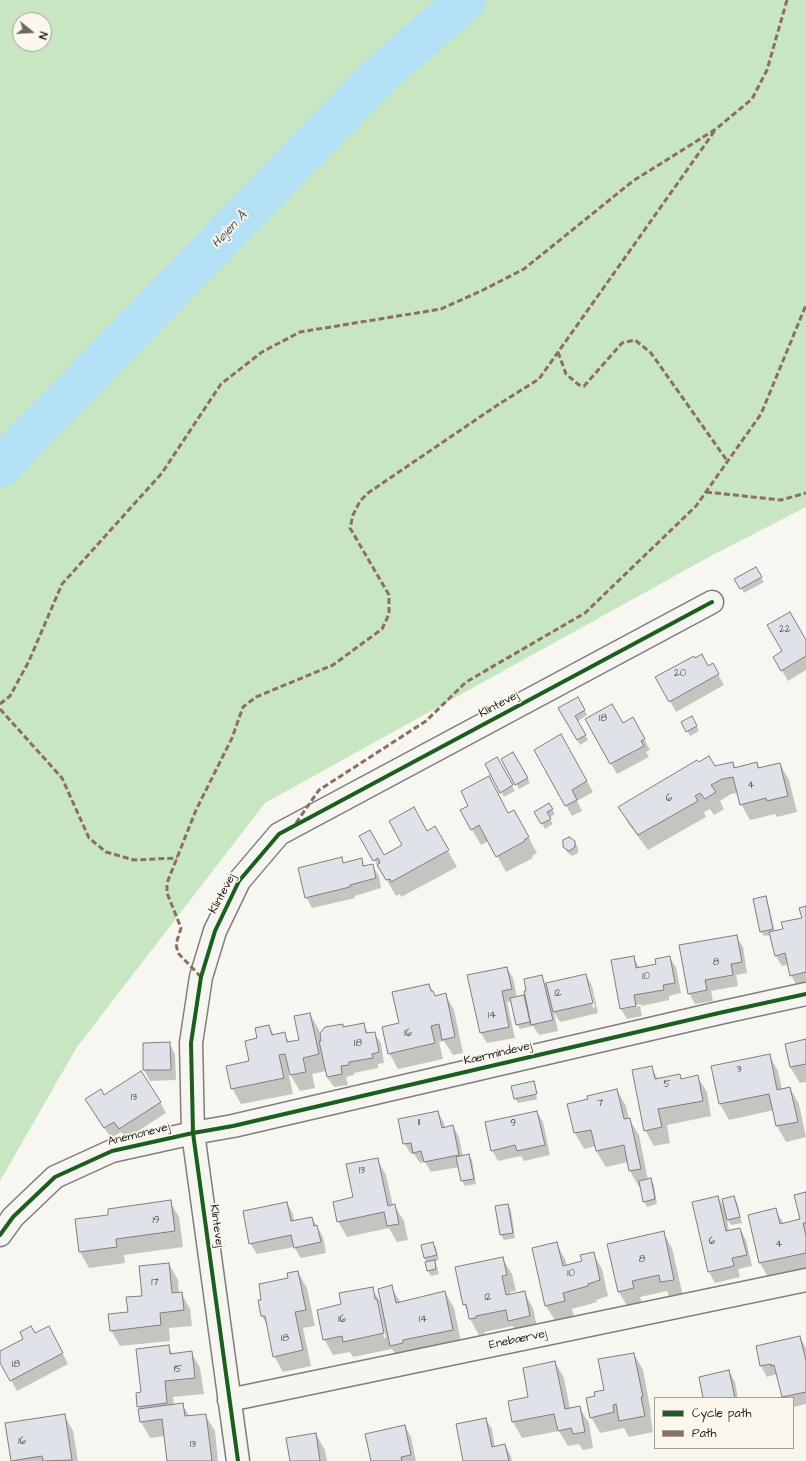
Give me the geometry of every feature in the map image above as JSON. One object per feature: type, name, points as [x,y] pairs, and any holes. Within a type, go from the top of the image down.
[{"type":"street","name":"Klintevej","points":[[238,1461],[193,1133],[191,1043],[201,977],[215,931],[239,881],[279,834],[712,602]]},
{"type":"street","name":"Kærmindevej","points":[[193,1133],[233,1126],[806,994]]},
{"type":"street","name":"Anemonevej","points":[[0,1235],[13,1217],[55,1177],[112,1151],[193,1133]]},
{"type":"street","name":"Enebærvej","points":[[229,1400],[806,1280]]},
{"type":"green space","points":[[0,0],[806,0],[806,507],[709,557],[265,803],[77,1047],[0,1181]]},
{"type":"building","points":[[756,567],[762,577],[740,589],[734,579]]},
{"type":"building","points":[[790,612],[806,640],[806,656],[781,671],[773,657],[782,651],[767,625]]},
{"type":"building","points":[[702,654],[708,666],[713,663],[719,674],[669,702],[655,677],[694,656],[695,658]]},
{"type":"building","points":[[578,697],[585,710],[575,716],[586,735],[577,740],[558,708]]},
{"type":"building","points":[[612,704],[623,723],[633,717],[645,739],[641,741],[644,746],[610,764],[585,719]]},
{"type":"building","points":[[692,716],[697,726],[686,732],[681,722]]},
{"type":"building","points":[[561,734],[587,781],[572,790],[577,800],[565,806],[534,750]]},
{"type":"building","points":[[513,752],[528,778],[515,785],[501,759]]},
{"type":"building","points":[[709,756],[715,766],[733,762],[734,768],[757,762],[758,768],[780,763],[788,796],[767,801],[766,798],[740,805],[733,777],[722,779],[711,785],[716,792],[705,799],[700,793],[695,796],[698,801],[638,835],[618,807],[697,760],[699,762]]},
{"type":"building","points":[[497,757],[513,785],[500,793],[485,764]]},
{"type":"building","points":[[489,776],[508,813],[514,810],[529,837],[524,840],[525,841],[496,857],[479,825],[471,830],[460,810],[468,806],[461,791]]},
{"type":"building","points":[[549,803],[553,809],[547,812],[551,819],[541,824],[534,812]]},
{"type":"building","points":[[414,807],[427,831],[435,826],[449,850],[391,882],[390,879],[386,880],[377,865],[380,863],[378,858],[373,861],[359,836],[370,830],[384,855],[402,845],[389,821]]},
{"type":"building","points":[[569,837],[575,841],[575,847],[569,851],[563,847],[563,840]]},
{"type":"building","points":[[342,857],[343,863],[362,858],[363,866],[373,864],[376,878],[350,885],[350,887],[305,898],[298,868]]},
{"type":"building","points":[[766,896],[773,929],[760,932],[753,899]]},
{"type":"building","points":[[806,906],[806,972],[790,976],[785,953],[775,956],[769,932],[783,929],[781,922],[802,918],[799,908]]},
{"type":"building","points":[[737,935],[742,962],[731,964],[733,975],[705,980],[707,990],[688,994],[679,945]]},
{"type":"building","points":[[634,956],[636,968],[656,964],[655,959],[670,956],[675,983],[663,985],[664,990],[634,995],[636,1006],[620,1009],[611,960]]},
{"type":"building","points":[[507,967],[512,989],[502,991],[509,1027],[480,1033],[467,975]]},
{"type":"building","points":[[586,974],[593,1003],[553,1012],[546,983]]},
{"type":"building","points":[[542,975],[553,1020],[531,1025],[524,991],[526,991],[524,979]]},
{"type":"building","points":[[429,984],[431,991],[433,991],[435,996],[446,993],[455,1037],[442,1040],[439,1024],[431,1026],[435,1043],[388,1054],[382,1027],[399,1023],[392,992]]},
{"type":"building","points":[[524,995],[530,1022],[516,1025],[510,998]]},
{"type":"building","points":[[310,1013],[319,1054],[303,1058],[306,1072],[290,1075],[285,1054],[279,1055],[284,1078],[231,1089],[226,1066],[249,1061],[245,1041],[257,1038],[255,1028],[269,1025],[272,1035],[285,1032],[287,1042],[299,1040],[294,1016]]},
{"type":"building","points":[[364,1023],[366,1033],[375,1032],[379,1052],[372,1054],[373,1058],[349,1062],[349,1065],[341,1066],[342,1074],[327,1077],[319,1041],[321,1041],[320,1033],[325,1027],[343,1024],[343,1027]]},
{"type":"building","points":[[806,1039],[806,1064],[790,1067],[785,1044]]},
{"type":"building","points":[[170,1042],[171,1070],[143,1070],[143,1043]]},
{"type":"building","points":[[770,1054],[777,1090],[790,1087],[798,1122],[776,1126],[769,1094],[719,1104],[711,1066]]},
{"type":"building","points":[[652,1066],[655,1079],[680,1074],[681,1079],[698,1075],[703,1101],[658,1109],[662,1127],[644,1131],[632,1070]]},
{"type":"building","points":[[141,1071],[161,1102],[119,1129],[114,1122],[104,1128],[85,1099],[101,1089],[104,1095]]},
{"type":"building","points":[[534,1081],[537,1094],[514,1099],[511,1086]]},
{"type":"building","points":[[617,1089],[624,1119],[630,1118],[641,1169],[629,1171],[624,1145],[596,1151],[591,1130],[574,1133],[567,1104],[588,1099],[587,1096]]},
{"type":"building","points":[[438,1111],[442,1128],[453,1125],[459,1155],[424,1162],[421,1151],[413,1153],[411,1143],[403,1144],[398,1119]]},
{"type":"building","points":[[537,1111],[545,1145],[517,1151],[515,1145],[491,1151],[485,1122]]},
{"type":"building","points":[[469,1154],[474,1179],[461,1181],[456,1157]]},
{"type":"building","points":[[378,1158],[388,1206],[395,1204],[399,1224],[387,1226],[384,1212],[337,1222],[333,1202],[353,1197],[346,1164]]},
{"type":"building","points":[[651,1178],[655,1199],[643,1202],[639,1181]]},
{"type":"building","points":[[806,1192],[806,1223],[803,1223],[806,1236],[806,1253],[759,1263],[748,1215],[776,1208],[780,1224],[800,1219],[794,1195]]},
{"type":"building","points":[[718,1196],[726,1231],[740,1228],[747,1255],[732,1258],[734,1266],[708,1272],[692,1202]]},
{"type":"building","points":[[734,1196],[740,1217],[727,1220],[722,1199]]},
{"type":"building","points":[[171,1200],[175,1231],[116,1239],[117,1247],[79,1252],[75,1219],[108,1215],[108,1209]]},
{"type":"building","points":[[287,1202],[291,1221],[312,1217],[314,1226],[317,1225],[321,1242],[294,1248],[291,1235],[249,1244],[243,1211]]},
{"type":"building","points":[[508,1204],[513,1233],[500,1235],[495,1206]]},
{"type":"building","points":[[664,1231],[674,1280],[660,1282],[659,1275],[632,1281],[634,1288],[618,1292],[607,1244]]},
{"type":"building","points":[[433,1242],[437,1255],[424,1258],[421,1245]]},
{"type":"building","points":[[557,1242],[563,1266],[582,1261],[580,1255],[594,1252],[600,1280],[588,1284],[588,1286],[563,1293],[565,1301],[545,1306],[532,1248]]},
{"type":"building","points":[[503,1257],[507,1275],[502,1276],[506,1295],[525,1291],[530,1316],[508,1321],[506,1310],[476,1316],[476,1318],[469,1319],[466,1304],[463,1305],[455,1267]]},
{"type":"building","points":[[435,1260],[436,1269],[427,1271],[425,1262]]},
{"type":"building","points":[[169,1263],[172,1293],[182,1292],[184,1310],[160,1313],[161,1325],[110,1331],[108,1314],[128,1312],[126,1297],[142,1296],[139,1266]]},
{"type":"building","points":[[298,1271],[306,1310],[295,1312],[303,1350],[273,1357],[265,1316],[261,1316],[258,1300],[261,1300],[259,1284],[288,1278],[287,1273]]},
{"type":"building","points":[[392,1285],[396,1303],[445,1291],[453,1330],[403,1340],[403,1343],[390,1346],[378,1289]]},
{"type":"building","points":[[373,1287],[384,1333],[343,1342],[342,1336],[323,1340],[317,1310],[341,1304],[339,1293]]},
{"type":"building","points":[[31,1326],[35,1333],[49,1326],[63,1353],[10,1381],[0,1363],[0,1351],[23,1339],[20,1332]]},
{"type":"building","points":[[800,1336],[806,1361],[806,1392],[782,1397],[774,1365],[771,1366],[771,1364],[760,1366],[756,1346]]},
{"type":"building","points":[[169,1345],[170,1354],[192,1351],[195,1378],[165,1381],[167,1403],[137,1407],[136,1393],[141,1392],[136,1349]]},
{"type":"building","points":[[634,1353],[643,1397],[641,1397],[645,1416],[619,1421],[616,1404],[613,1405],[614,1412],[590,1418],[586,1398],[595,1396],[594,1392],[604,1390],[598,1359]]},
{"type":"building","points":[[555,1361],[565,1409],[580,1406],[585,1432],[573,1434],[571,1428],[558,1431],[554,1414],[512,1422],[508,1401],[528,1397],[523,1368]]},
{"type":"building","points":[[729,1370],[735,1397],[703,1397],[699,1377]]},
{"type":"building","points":[[183,1403],[185,1416],[206,1414],[212,1461],[167,1461],[162,1419],[140,1422],[138,1409]]},
{"type":"building","points":[[65,1414],[72,1460],[43,1461],[42,1456],[11,1461],[5,1423]]},
{"type":"building","points":[[486,1418],[492,1447],[505,1444],[509,1461],[463,1461],[456,1424]]},
{"type":"building","points":[[405,1425],[411,1455],[401,1457],[402,1461],[371,1461],[365,1434]]},
{"type":"building","points":[[316,1433],[320,1461],[290,1461],[286,1438]]},
{"type":"waterway","name":"Højen Å","points":[[0,467],[381,74],[466,0]]},
{"type":"marked path","points":[[0,704],[10,696],[29,661],[62,584],[162,473],[221,384],[262,352],[300,332],[441,309],[524,269],[633,181],[716,129],[752,99],[767,70],[787,0]]},
{"type":"marked path","points":[[201,977],[178,953],[176,944],[181,928],[167,893],[167,883],[196,810],[232,738],[243,707],[256,697],[333,665],[382,629],[389,614],[389,595],[350,528],[353,515],[360,501],[368,493],[496,406],[539,379],[716,129]]},
{"type":"marked path","points":[[296,823],[319,790],[426,721],[466,682],[585,613],[696,506],[761,414],[806,305]]},
{"type":"marked path","points":[[558,352],[566,374],[579,385],[584,386],[622,343],[635,340],[651,353],[728,462]]},
{"type":"marked path","points":[[706,492],[781,500],[806,493]]},
{"type":"marked path","points":[[0,709],[62,778],[89,838],[106,852],[134,860],[177,858]]},
{"type":"cycle path","points":[[238,1461],[193,1133],[191,1043],[201,977],[215,931],[239,881],[279,834],[712,602]]},
{"type":"cycle path","points":[[0,1235],[13,1217],[55,1177],[112,1151],[193,1133],[233,1126],[806,994]]}]
